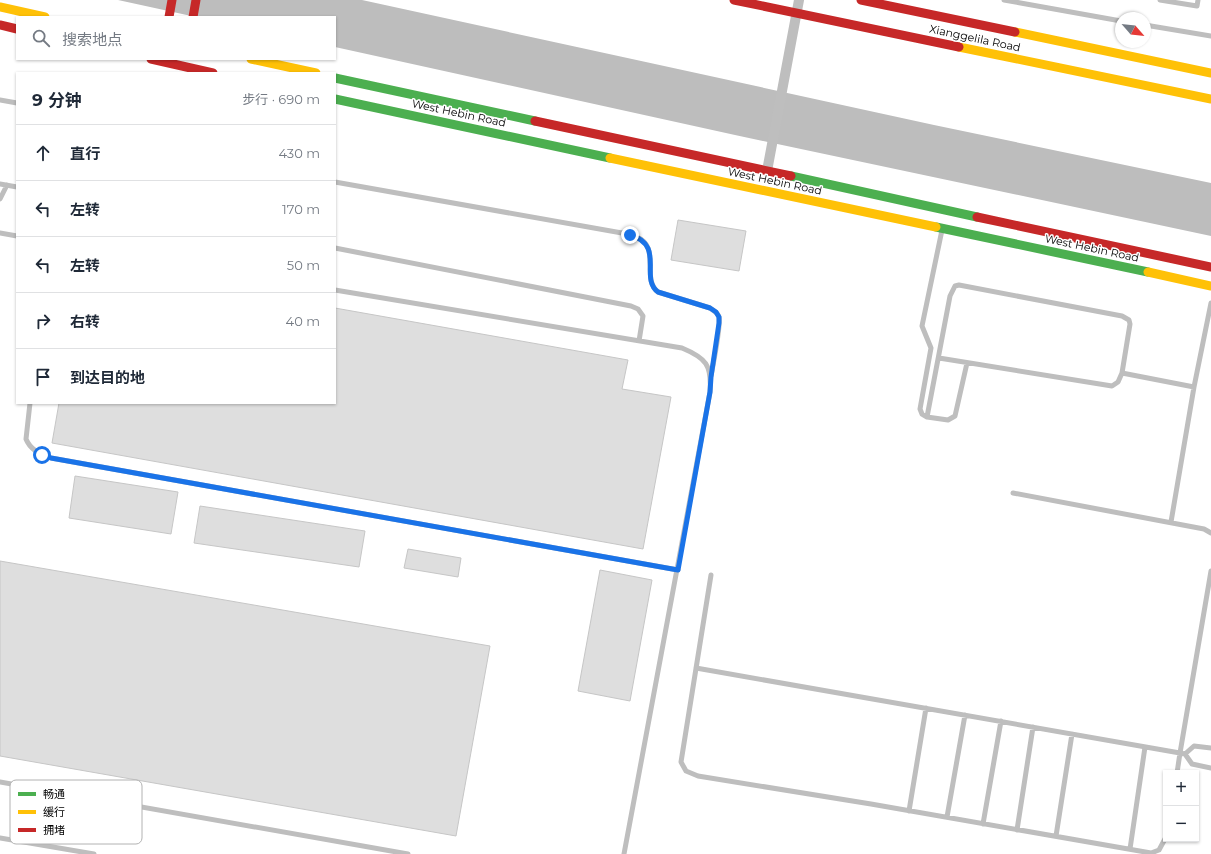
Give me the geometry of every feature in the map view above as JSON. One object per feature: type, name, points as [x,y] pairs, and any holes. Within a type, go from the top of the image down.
[{"type":"street","points":[[169,16],[172,0]]},
{"type":"street","points":[[193,16],[196,0]]},
{"type":"street","name":"Xianggelila Road","points":[[734,0],[1211,99]]},
{"type":"street","points":[[768,171],[799,0]]},
{"type":"street","name":"Xianggelila Road","points":[[862,0],[1211,73]]},
{"type":"street","points":[[0,7],[40,16]]},
{"type":"street","points":[[0,25],[16,29]]},
{"type":"street","points":[[156,60],[209,72]]},
{"type":"street","points":[[256,60],[311,72]]},
{"type":"street","points":[[336,78],[1211,267]]},
{"type":"street","name":"West Hebin Road","points":[[336,99],[1211,286]]},
{"type":"lane","points":[[1004,0],[1115,19]]},
{"type":"lane","points":[[1160,0],[1197,6],[1198,0]]},
{"type":"lane","points":[[1151,26],[1211,36]]},
{"type":"lane","points":[[0,100],[16,103]]},
{"type":"lane","points":[[336,182],[638,237],[645,242],[649,251],[651,279],[654,289],[658,292],[710,308],[716,312],[719,317],[719,329],[708,404],[624,854]]},
{"type":"lane","points":[[0,184],[16,187]]},
{"type":"lane","points":[[0,199],[7,185]]},
{"type":"lane","points":[[942,228],[922,326],[931,348],[920,409],[922,414],[927,417],[948,420],[955,416],[967,363]]},
{"type":"lane","points":[[0,233],[16,236]]},
{"type":"lane","points":[[336,248],[631,306],[638,309],[643,316],[639,341]]},
{"type":"lane","points":[[927,417],[950,296],[955,286],[959,285],[1125,317],[1129,320],[1130,324],[1122,373],[1118,382],[1112,386],[939,358]]},
{"type":"lane","points":[[336,290],[682,348],[695,353],[703,359],[711,377]]},
{"type":"lane","points":[[1171,522],[1194,387],[1211,303]]},
{"type":"lane","points":[[1122,373],[1194,387]]},
{"type":"lane","points":[[30,404],[26,439],[36,451],[51,458],[678,570]]},
{"type":"lane","points":[[1013,493],[1171,522],[1204,529],[1211,533]]},
{"type":"lane","points":[[1178,770],[1182,753],[1211,571]]},
{"type":"lane","points":[[711,575],[681,762],[686,771],[698,776],[1151,853],[1159,850],[1163,842]]},
{"type":"lane","points":[[696,668],[1182,753],[1192,764],[1211,768]]},
{"type":"lane","points":[[909,811],[926,708]]},
{"type":"lane","points":[[947,818],[965,715]]},
{"type":"lane","points":[[983,824],[1001,721]]},
{"type":"lane","points":[[1017,830],[1033,727]]},
{"type":"lane","points":[[1056,836],[1072,734]]},
{"type":"lane","points":[[1130,849],[1145,746]]},
{"type":"lane","points":[[1182,753],[1194,746],[1211,748]]},
{"type":"lane","points":[[0,782],[10,784]]},
{"type":"lane","points":[[142,807],[408,854]]},
{"type":"lane","points":[[0,838],[10,840]]},
{"type":"lane","points":[[35,844],[94,854]]},
{"type":"shaded area","points":[[118,0],[362,0],[934,125],[1211,183],[1211,236],[735,135],[336,47],[336,16],[191,16]]},
{"type":"building","points":[[678,220],[746,231],[739,271],[671,260]]},
{"type":"building","points":[[336,308],[628,360],[622,389],[671,397],[643,549],[52,443],[59,404],[336,404]]},
{"type":"building","points":[[75,476],[178,492],[171,534],[69,518]]},
{"type":"building","points":[[200,506],[365,531],[359,567],[194,543]]},
{"type":"building","points":[[408,549],[461,558],[458,577],[404,568]]},
{"type":"building","points":[[0,561],[490,646],[456,836],[0,756]]},
{"type":"building","points":[[600,570],[652,580],[630,701],[578,691]]},
{"type":"traffic: fast","points":[[336,78],[535,121]]},
{"type":"traffic: fast","points":[[336,99],[610,158]]},
{"type":"traffic: fast","points":[[791,176],[977,217]]},
{"type":"traffic: fast","points":[[936,227],[1148,272]]},
{"type":"traffic: slow","points":[[0,7],[40,16]]},
{"type":"traffic: slow","points":[[1015,32],[1211,73]]},
{"type":"traffic: slow","points":[[959,47],[1211,99]]},
{"type":"traffic: slow","points":[[256,60],[311,72]]},
{"type":"traffic: slow","points":[[610,158],[936,227]]},
{"type":"traffic: slow","points":[[1148,272],[1211,286]]},
{"type":"traffic: jam","points":[[169,16],[172,0]]},
{"type":"traffic: jam","points":[[193,16],[196,0]]},
{"type":"traffic: jam","points":[[734,0],[959,47]]},
{"type":"traffic: jam","points":[[861,0],[1015,32]]},
{"type":"traffic: jam","points":[[0,25],[16,29]]},
{"type":"traffic: jam","points":[[155,60],[209,72]]},
{"type":"traffic: jam","points":[[535,121],[791,176]]},
{"type":"traffic: jam","points":[[977,217],[1211,267]]},
{"type":"route","points":[[42,455],[51,458],[678,570],[710,392],[719,329],[719,317],[716,312],[710,308],[658,292],[654,289],[651,279],[649,251],[645,242],[638,237],[630,235]]}]
